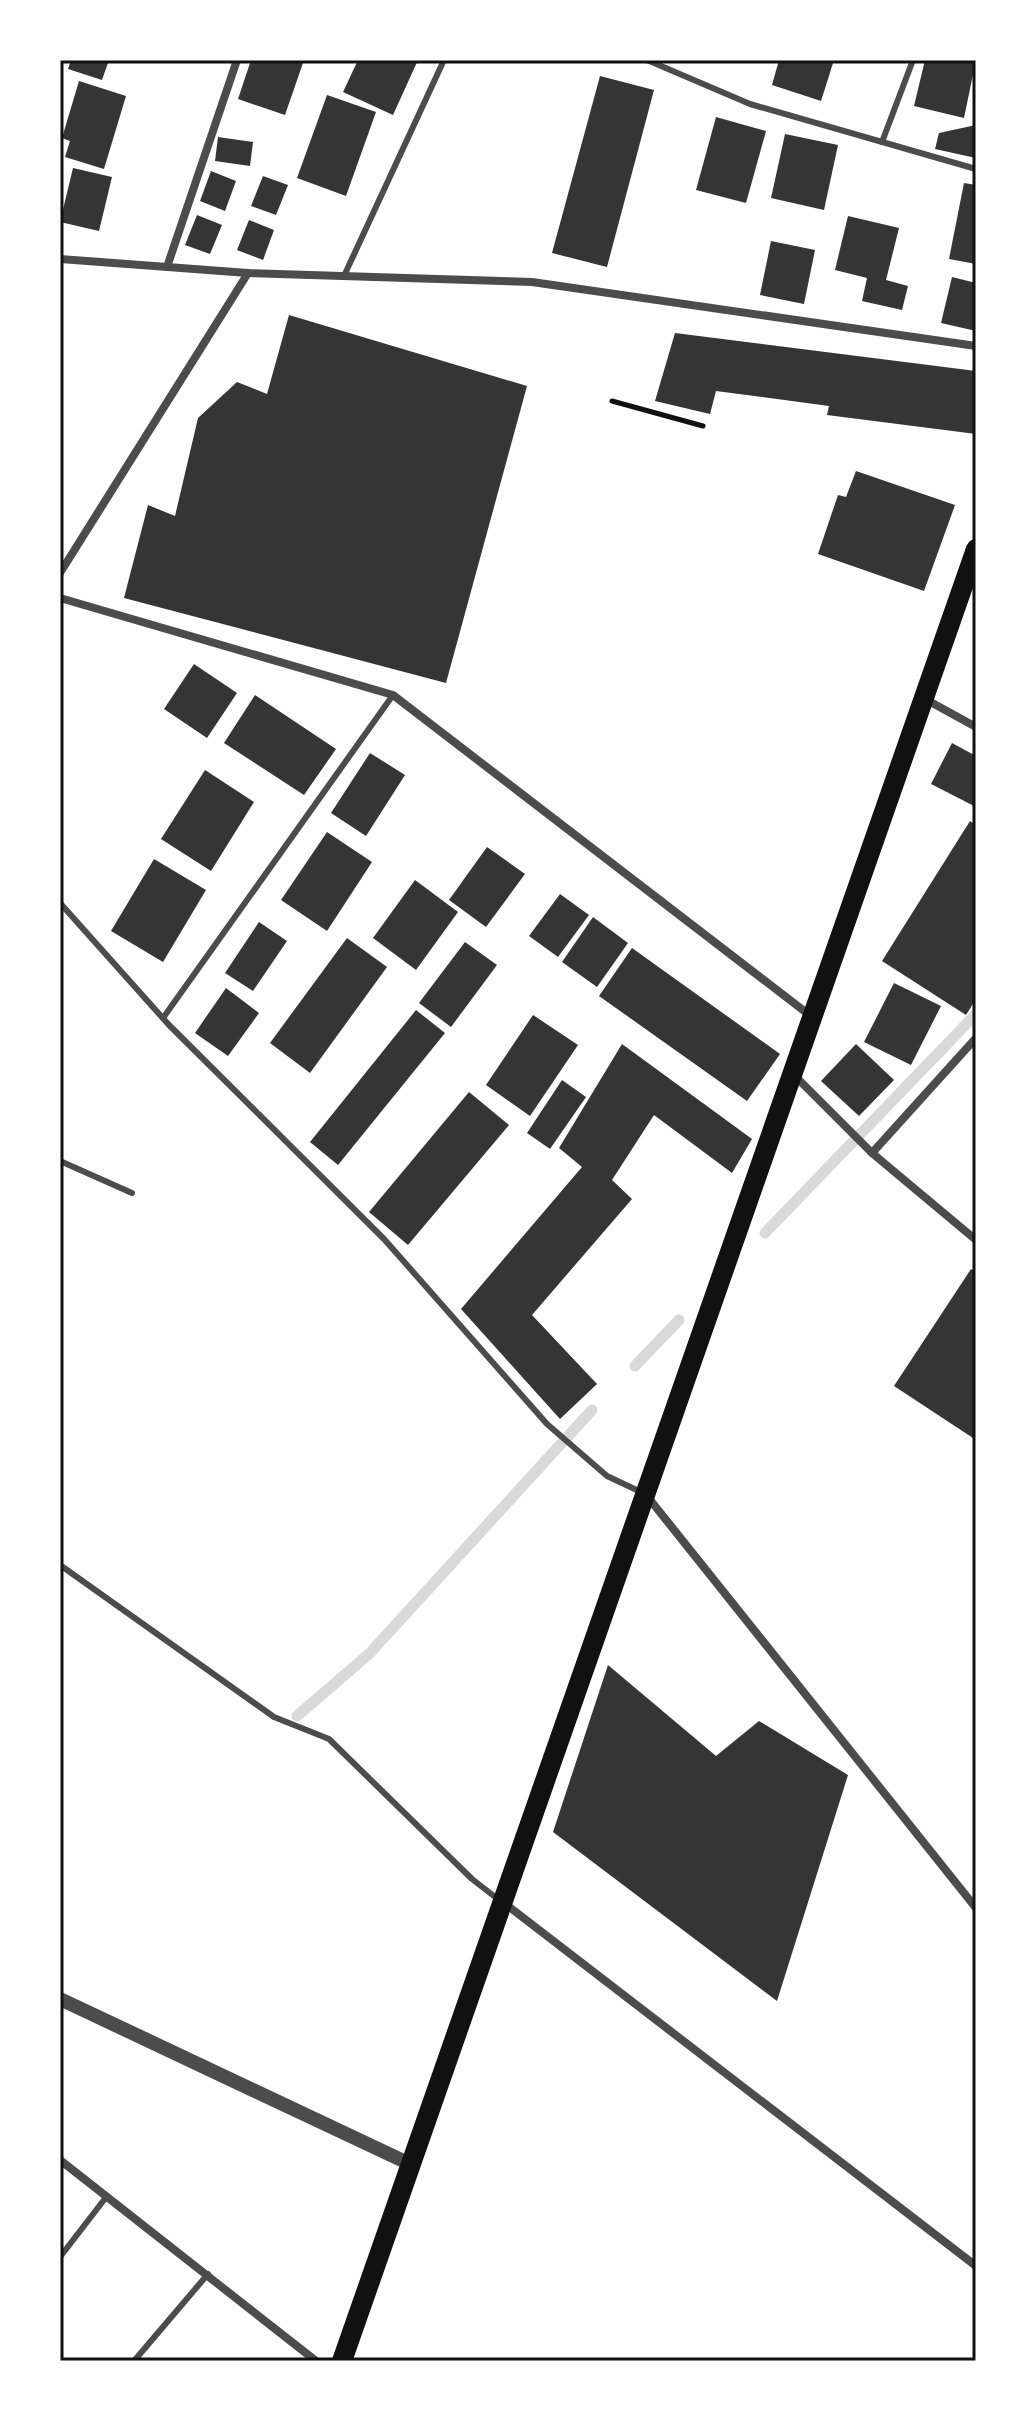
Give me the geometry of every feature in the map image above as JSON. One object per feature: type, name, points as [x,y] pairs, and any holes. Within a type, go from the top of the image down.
[{"type":"main road","points":[[342,2361],[976,549]]},
{"type":"street","points":[[167,267],[237,60]]},
{"type":"street","points":[[60,259],[248,273],[532,282],[976,346]]},
{"type":"street","points":[[60,573],[248,273]]},
{"type":"street","points":[[60,598],[393,695],[813,1018]]},
{"type":"street","points":[[925,699],[976,727]]},
{"type":"street","points":[[870,1151],[976,1038]]},
{"type":"street","points":[[794,1075],[870,1151],[976,1240]]},
{"type":"street","points":[[646,1495],[976,1908]]},
{"type":"street","points":[[503,1903],[976,2266]]},
{"type":"street","points":[[60,1999],[410,2164]]},
{"type":"street","points":[[60,2160],[316,2361]]},
{"type":"lane","points":[[344,276],[444,60]]},
{"type":"lane","points":[[647,60],[750,104],[976,169]]},
{"type":"lane","points":[[882,142],[913,60]]},
{"type":"lane","points":[[163,1018],[393,695]]},
{"type":"lane","points":[[60,903],[163,1018],[384,1239],[559,1434],[607,1476],[646,1495]]},
{"type":"lane","points":[[60,1161],[132,1193]]},
{"type":"lane","points":[[60,1565],[274,1717],[329,1739],[472,1879],[503,1903]]},
{"type":"lane","points":[[60,2257],[107,2196]]},
{"type":"lane","points":[[134,2361],[208,2274]]},
{"type":"path","points":[[612,401],[703,426]]},
{"type":"building","points":[[71,60],[109,60],[102,80],[68,69]]},
{"type":"building","points":[[251,60],[304,60],[285,115],[238,99]]},
{"type":"building","points":[[358,60],[418,60],[393,115],[343,92]]},
{"type":"building","points":[[779,60],[834,60],[821,101],[772,85]]},
{"type":"building","points":[[925,60],[976,60],[964,118],[914,106]]},
{"type":"building","points":[[600,76],[654,90],[607,267],[552,253]]},
{"type":"building","points":[[79,81],[126,96],[104,169],[65,157],[70,141],[62,138]]},
{"type":"building","points":[[327,95],[376,112],[346,196],[297,178]]},
{"type":"building","points":[[716,117],[766,131],[746,203],[696,190]]},
{"type":"building","points":[[976,125],[976,158],[935,149],[939,133]]},
{"type":"building","points":[[785,134],[838,145],[824,210],[771,198]]},
{"type":"building","points":[[218,137],[253,142],[250,166],[215,161]]},
{"type":"building","points":[[73,168],[112,177],[99,231],[60,222]]},
{"type":"building","points":[[211,171],[236,181],[225,211],[200,201]]},
{"type":"building","points":[[263,176],[288,185],[276,215],[251,206]]},
{"type":"building","points":[[964,183],[976,185],[976,264],[949,259]]},
{"type":"building","points":[[197,215],[222,225],[210,254],[185,245]]},
{"type":"building","points":[[848,216],[899,228],[886,280],[908,286],[902,310],[862,301],[867,278],[835,270]]},
{"type":"building","points":[[249,220],[274,230],[263,260],[237,250]]},
{"type":"building","points":[[771,241],[815,250],[804,304],[760,295]]},
{"type":"building","points":[[952,277],[976,283],[976,331],[941,323]]},
{"type":"building","points":[[289,315],[527,386],[446,683],[124,598],[148,505],[175,516],[198,418],[237,382],[267,394]]},
{"type":"building","points":[[675,333],[976,371],[976,434],[827,415],[829,406],[716,391],[710,414],[655,401]]},
{"type":"building","points":[[856,471],[955,505],[924,591],[818,554],[838,495],[846,497]]},
{"type":"building","points":[[194,664],[237,693],[207,738],[164,709]]},
{"type":"building","points":[[255,695],[336,749],[304,795],[224,743]]},
{"type":"building","points":[[952,743],[976,756],[976,807],[931,784]]},
{"type":"building","points":[[370,753],[405,775],[366,836],[331,813]]},
{"type":"building","points":[[205,770],[254,802],[211,871],[161,839]]},
{"type":"building","points":[[970,821],[976,825],[976,999],[966,1015],[882,961]]},
{"type":"building","points":[[327,832],[372,862],[327,931],[281,900]]},
{"type":"building","points":[[487,847],[525,874],[486,927],[449,900]]},
{"type":"building","points":[[154,859],[206,890],[163,962],[111,931]]},
{"type":"building","points":[[415,880],[458,912],[416,970],[373,938]]},
{"type":"building","points":[[560,894],[589,915],[558,957],[529,936]]},
{"type":"building","points":[[593,917],[628,943],[597,987],[562,962]]},
{"type":"building","points":[[259,922],[287,941],[253,991],[225,973]]},
{"type":"building","points":[[347,938],[387,967],[310,1073],[270,1043]]},
{"type":"building","points":[[465,942],[497,965],[451,1027],[419,1003]]},
{"type":"building","points":[[632,948],[780,1054],[747,1101],[599,996]]},
{"type":"building","points":[[894,983],[941,1006],[911,1065],[864,1042]]},
{"type":"building","points":[[226,988],[259,1013],[228,1056],[195,1033]]},
{"type":"building","points":[[416,1010],[445,1033],[338,1165],[310,1142]]},
{"type":"building","points":[[533,1015],[578,1045],[530,1116],[486,1085]]},
{"type":"building","points":[[622,1044],[752,1139],[732,1173],[654,1115],[612,1180],[632,1199],[532,1315],[597,1384],[560,1419],[461,1309],[582,1167],[559,1148]]},
{"type":"building","points":[[856,1044],[894,1080],[859,1116],[821,1081]]},
{"type":"building","points":[[562,1080],[586,1097],[550,1149],[527,1133]]},
{"type":"building","points":[[469,1092],[509,1125],[408,1245],[369,1212]]},
{"type":"building","points":[[971,1269],[976,1272],[976,1440],[894,1386]]},
{"type":"building","points":[[608,1665],[716,1756],[759,1721],[848,1775],[777,2001],[553,1832]]},
{"type":"waterway","points":[[765,1233],[976,1014]]},
{"type":"waterway","points":[[635,1366],[679,1320]]},
{"type":"waterway","points":[[297,1716],[369,1654],[592,1410]]}]
